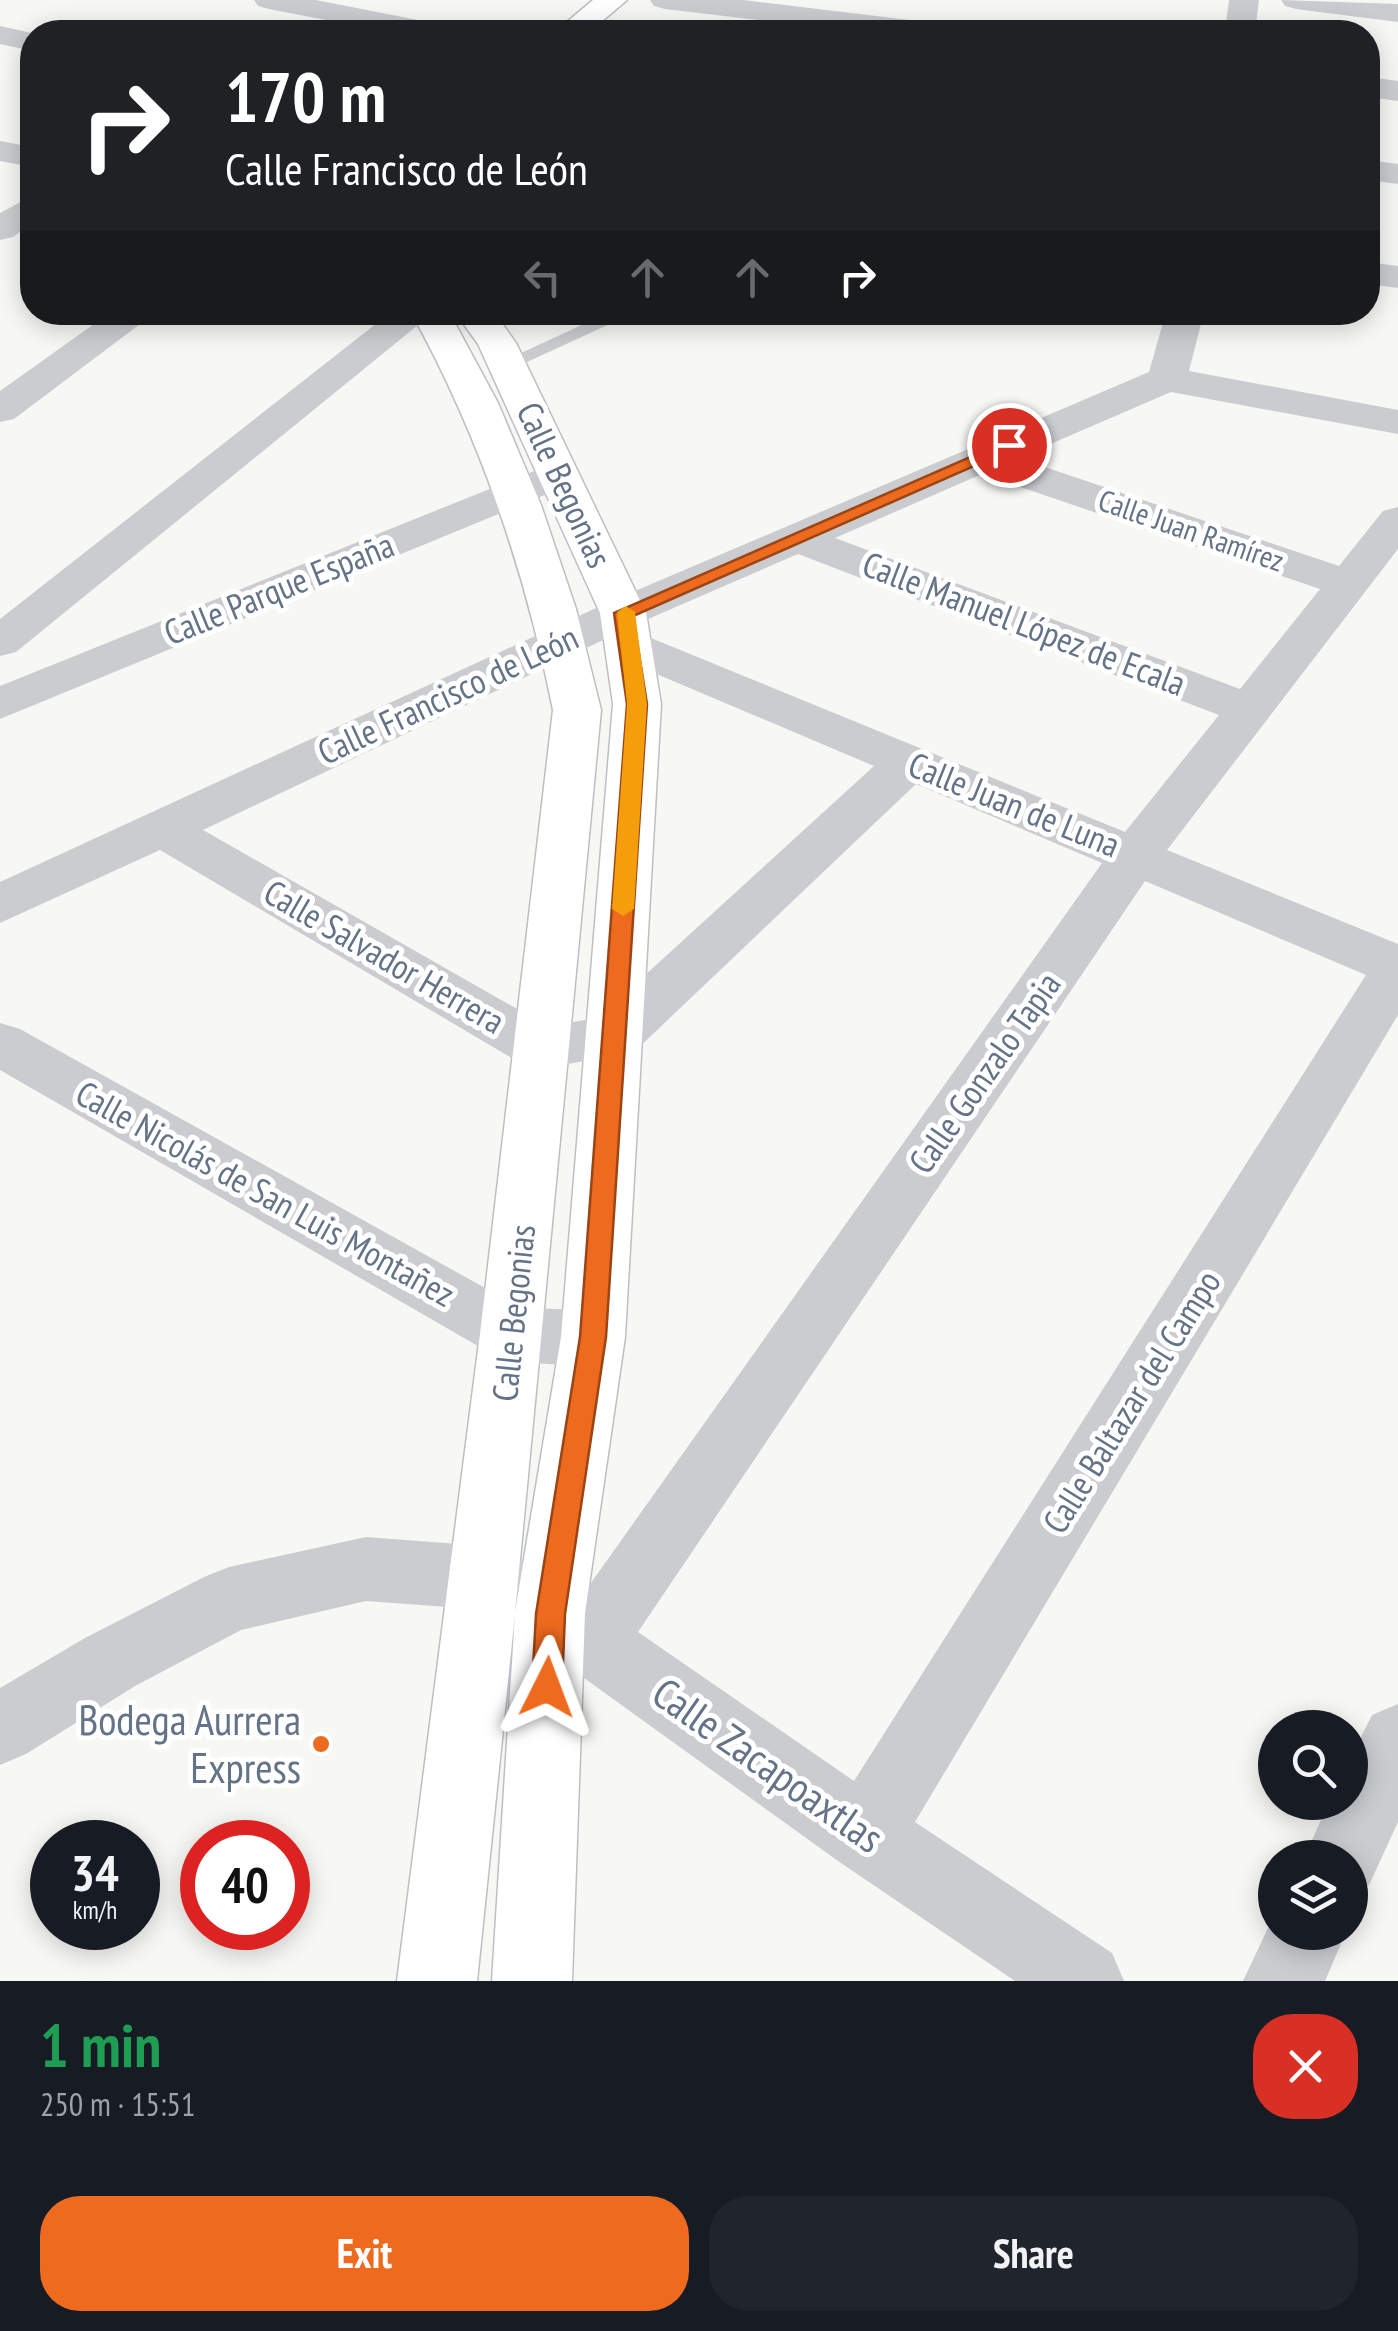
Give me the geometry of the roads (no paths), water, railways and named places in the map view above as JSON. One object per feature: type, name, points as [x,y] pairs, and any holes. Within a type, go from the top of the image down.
[{"type":"street","points":[[270,0],[319,4],[384,20]]},
{"type":"street","points":[[586,20],[612,0]]},
{"type":"street","points":[[665,0],[801,20]]},
{"type":"street","points":[[1296,0],[1398,13]]},
{"type":"street","points":[[0,410],[119,325]]},
{"type":"street","points":[[0,642],[399,325]]},
{"type":"street","name":"Calle Begonias","points":[[438,325],[626,630],[637,704],[571,1627],[532,1981]]},
{"type":"street","name":"Calle Begonias","points":[[437,1981],[512,1334],[577,710],[536,483],[507,364],[484,325]]},
{"type":"street","points":[[1182,325],[1167,379],[1398,422]]},
{"type":"street","name":"Calle Francisco de León","points":[[0,904],[564,641],[626,630],[799,539],[977,458],[1167,379]]},
{"type":"street","name":"Calle Juan Ramírez","points":[[977,458],[1349,584]]},
{"type":"street","name":"Calle Parque España","points":[[0,704],[536,483]]},
{"type":"street","name":"Calle Gonzalo Tapia","points":[[571,1627],[1136,854],[1398,520]]},
{"type":"street","name":"Calle Manuel López de Ecala","points":[[799,539],[1248,708]]},
{"type":"street","name":"Calle Juan de Luna","points":[[626,630],[908,762],[1136,854],[1398,968]]},
{"type":"street","points":[[614,1037],[908,762]]},
{"type":"street","name":"Calle Salvador Herrera","points":[[164,829],[540,1048],[614,1037]]},
{"type":"street","name":"Calle Baltazar del Campo","points":[[865,1834],[1398,968]]},
{"type":"street","name":"Calle Nicolás de San Luis Montañez","points":[[0,1044],[512,1334],[593,1337]]},
{"type":"street","name":"Calle Zacapoaxtlas","points":[[0,1728],[110,1662],[229,1600],[366,1569],[485,1578],[571,1627],[1070,1977]]},
{"type":"street","points":[[1351,1840],[1398,1740]]},
{"type":"street","points":[[1284,1981],[1298,1950]]},
{"type":"lane","points":[[507,364],[596,325]]},
{"type":"place","name":"Bodega Aurrera Express","points":[[321,1744]]}]
